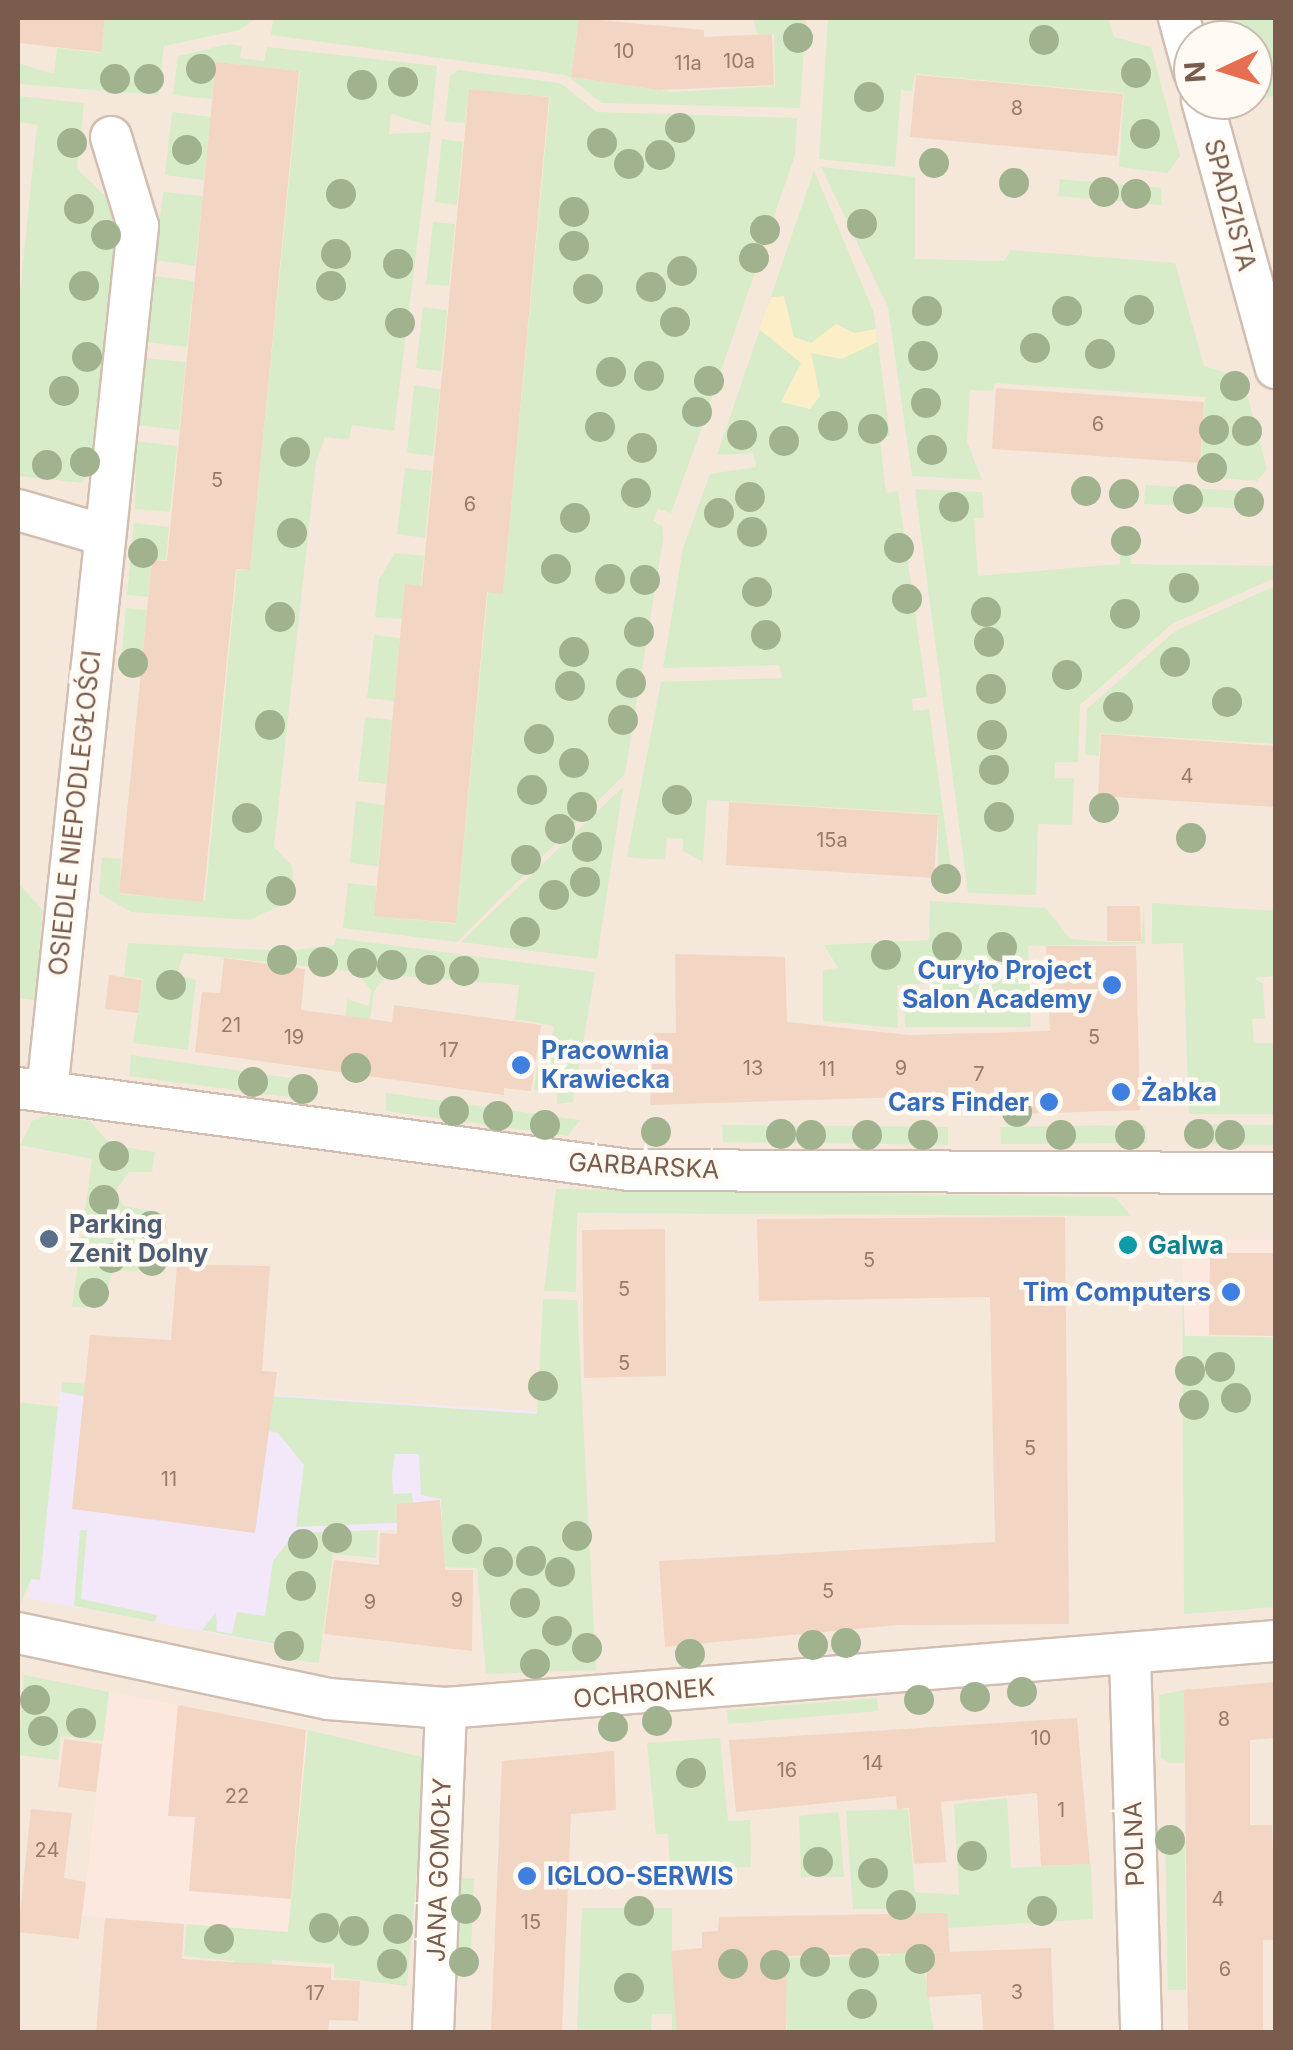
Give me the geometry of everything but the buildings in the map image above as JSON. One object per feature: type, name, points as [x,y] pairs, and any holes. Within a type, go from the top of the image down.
[{"type":"street","name":"SPADZISTA","points":[[1208,120],[1276,368]]},
{"type":"street","name":"OSIEDLE NIEPODLEGŁOŚCI","points":[[32,1090],[104,535],[138,226],[112,137]]},
{"type":"street","points":[[18,510],[104,535]]},
{"type":"street","name":"GARBARSKA","points":[[32,1090],[629,1170],[1276,1173]]},
{"type":"street","name":"OCHRONEK","points":[[18,1632],[328,1699],[446,1708],[1276,1640]]},
{"type":"street","name":"POLNA","points":[[1130,1654],[1140,2032]]},
{"type":"street","name":"JANA GOMOŁY","points":[[433,2032],[446,1708]]},
{"type":"shaded area","points":[[18,18],[1275,18],[1275,2032],[18,2032]]},
{"type":"shaded area","points":[[1183,1240],[1275,1240],[1275,1356],[1181,1357]]},
{"type":"shaded area","points":[[62,1382],[579,1414],[585,1523],[296,1533],[280,1646],[28,1598]]},
{"type":"shaded area","points":[[109,1692],[308,1730],[288,1933],[82,1916]]},
{"type":"green space","points":[[105,18],[258,18],[239,30],[164,46],[158,95],[18,84],[18,63],[54,74],[57,48],[101,53]]},
{"type":"green space","points":[[273,18],[579,18],[571,77],[672,92],[775,86],[774,34],[757,34],[753,18],[806,18],[800,108],[602,103],[566,75],[271,35]]},
{"type":"green space","points":[[828,18],[1108,18],[1114,37],[1151,47],[1180,156],[1168,173],[1119,167],[1124,93],[915,74],[912,91],[901,90],[895,167],[819,159]]},
{"type":"green space","points":[[1275,18],[1275,96],[1273,20],[1212,20]]},
{"type":"green space","points":[[229,44],[242,46],[240,58],[264,61],[267,47],[437,66],[431,126],[391,114],[389,134],[431,132],[394,431],[352,425],[349,440],[325,437],[316,462],[274,847],[292,866],[294,899],[250,920],[131,912],[99,893],[102,857],[121,859],[119,894],[205,901],[237,570],[250,570],[300,71],[216,62],[212,99],[173,95],[178,56]]},
{"type":"green space","points":[[458,70],[560,83],[597,112],[797,118],[795,155],[696,444],[671,513],[658,509],[653,521],[663,526],[663,540],[625,774],[457,942],[343,928],[348,883],[376,886],[375,916],[456,924],[488,592],[503,593],[550,97],[469,89],[465,123],[445,121],[450,76]]},
{"type":"green space","points":[[18,96],[84,103],[77,169],[112,202],[119,220],[95,457],[82,483],[18,476],[18,312],[37,125],[18,122]]},
{"type":"green space","points":[[172,112],[211,117],[204,180],[165,175]]},
{"type":"green space","points":[[442,139],[463,142],[457,205],[435,202]]},
{"type":"green space","points":[[821,167],[915,177],[915,259],[1004,261],[1011,250],[1175,263],[1204,366],[1243,378],[1267,470],[1257,481],[1200,476],[1205,397],[995,383],[993,391],[970,390],[967,441],[982,480],[912,476],[888,307]]},
{"type":"green space","points":[[814,170],[874,313],[890,436],[880,438],[886,493],[898,491],[927,697],[912,699],[913,711],[929,709],[954,889],[938,888],[938,814],[707,800],[703,862],[683,851],[683,839],[667,838],[665,860],[627,857],[661,682],[782,678],[779,665],[663,668],[683,548],[710,474],[756,467],[753,453],[717,455]]},
{"type":"green space","points":[[1060,179],[1161,188],[1162,205],[1058,196]]},
{"type":"green space","points":[[163,192],[203,196],[195,266],[155,260]]},
{"type":"green space","points":[[433,222],[455,224],[449,286],[426,284]]},
{"type":"green space","points":[[153,276],[194,281],[187,347],[146,342]]},
{"type":"green space","points":[[423,307],[447,310],[441,371],[416,368]]},
{"type":"green space","points":[[144,358],[186,362],[179,430],[137,425]]},
{"type":"green space","points":[[414,385],[440,389],[433,456],[407,453]]},
{"type":"green space","points":[[136,441],[177,446],[170,512],[135,509]]},
{"type":"green space","points":[[405,468],[432,471],[425,538],[397,534]]},
{"type":"green space","points":[[1146,485],[1256,492],[1254,509],[1144,504]]},
{"type":"green space","points":[[915,489],[982,492],[984,518],[974,518],[978,576],[1120,564],[1121,533],[1129,530],[1131,564],[1275,566],[1275,578],[1172,624],[1080,705],[1078,762],[1055,762],[1055,778],[1074,778],[1072,825],[1038,824],[1036,895],[968,893]]},
{"type":"green space","points":[[134,523],[169,527],[166,560],[152,560],[148,597],[127,595]]},
{"type":"green space","points":[[395,553],[424,556],[421,586],[405,585],[402,619],[375,617],[379,579]]},
{"type":"green space","points":[[1275,586],[1275,744],[1100,733],[1099,756],[1085,755],[1087,709],[1175,631]]},
{"type":"green space","points":[[126,608],[147,610],[140,674],[120,671]]},
{"type":"green space","points":[[374,635],[400,638],[394,701],[367,698]]},
{"type":"green space","points":[[365,717],[392,720],[386,784],[358,781]]},
{"type":"green space","points":[[623,787],[597,959],[461,942]]},
{"type":"green space","points":[[356,801],[384,805],[378,866],[350,863]]},
{"type":"green space","points":[[18,883],[42,909],[36,1000],[18,998]]},
{"type":"green space","points":[[930,901],[1046,908],[1070,939],[1107,942],[1141,942],[1144,903],[1145,944],[1028,946],[1031,1027],[905,1027],[904,1002],[934,1001],[933,983],[897,985],[898,1028],[823,1021],[823,970],[838,968],[824,945],[929,940]]},
{"type":"green space","points":[[1152,903],[1275,911],[1275,976],[1254,978],[1263,984],[1265,1018],[1252,1019],[1254,1043],[1275,1043],[1275,1114],[1189,1114],[1183,943],[1152,944]]},
{"type":"green space","points":[[336,938],[595,972],[573,1102],[557,1104],[557,1093],[534,1090],[542,1037],[552,1038],[554,1026],[515,1019],[519,985],[386,975],[374,992],[362,1075],[342,1072],[347,999],[369,1006],[371,990],[357,972],[184,953],[177,974],[196,980],[188,1050],[133,1043],[143,979],[124,976],[128,943],[287,951],[334,945]]},
{"type":"green space","points":[[131,1055],[318,1082],[311,1100],[129,1076]]},
{"type":"green space","points":[[386,1093],[580,1120],[568,1136],[386,1111]]},
{"type":"green space","points":[[47,1115],[90,1121],[111,1145],[155,1152],[152,1172],[129,1172],[115,1192],[124,1206],[163,1213],[161,1270],[113,1271],[102,1307],[72,1307],[92,1159],[20,1145],[32,1121]]},
{"type":"green space","points":[[1191,1124],[1275,1125],[1275,1145],[1193,1144]]},
{"type":"green space","points":[[722,1125],[948,1127],[948,1145],[723,1142]]},
{"type":"green space","points":[[1146,1125],[1147,1143],[1001,1144],[1000,1127]]},
{"type":"green space","points":[[556,1189],[1115,1197],[1131,1216],[577,1213],[576,1292],[544,1291]]},
{"type":"green space","points":[[1182,1273],[1185,1336],[1275,1337],[1275,1607],[1184,1614]]},
{"type":"green space","points":[[543,1299],[577,1300],[596,1670],[486,1674],[477,1568],[430,1567],[422,1521],[442,1519],[441,1499],[421,1495],[419,1454],[395,1454],[392,1476],[393,1494],[412,1493],[414,1522],[296,1527],[304,1465],[278,1433],[61,1392],[62,1382],[537,1414]]},
{"type":"green space","points":[[19,1402],[58,1407],[40,1580],[31,1579],[21,1603]]},
{"type":"green space","points":[[80,1530],[87,1530],[81,1599],[157,1615],[155,1622],[74,1606]]},
{"type":"green space","points":[[378,1530],[376,1558],[333,1554],[319,1663],[278,1658],[280,1645],[202,1630],[216,1612],[217,1631],[232,1634],[237,1612],[265,1616],[273,1561],[295,1533]]},
{"type":"green space","points":[[24,1675],[109,1692],[103,1741],[61,1736],[58,1760],[18,1755]]},
{"type":"green space","points":[[1189,1689],[1184,1763],[1168,1763],[1161,1757],[1159,1695]]},
{"type":"green space","points":[[877,1698],[878,1711],[728,1724],[727,1710]]},
{"type":"green space","points":[[308,1730],[427,1758],[407,1986],[334,1977],[334,1964],[272,1960],[269,2004],[254,2003],[252,2032],[227,2032],[234,1961],[184,1956],[187,1924],[288,1932]]},
{"type":"green space","points":[[720,1738],[728,1821],[750,1820],[751,1867],[670,1869],[668,1834],[656,1834],[647,1743]]},
{"type":"green space","points":[[1007,1798],[1011,1868],[1091,1864],[1093,1919],[918,1930],[934,2032],[787,2031],[786,2013],[769,2030],[672,2031],[672,2014],[652,2014],[651,2031],[577,2030],[582,1908],[672,1908],[672,1971],[717,1959],[890,1956],[889,1909],[853,1909],[846,1811],[908,1809],[915,1892],[959,1895],[954,1804]]},
{"type":"green space","points":[[839,1812],[844,1877],[801,1877],[799,1816]]},
{"type":"green space","points":[[1165,1835],[1185,1843],[1186,1990],[1168,1990]]},
{"type":"green space","points":[[459,1878],[474,1879],[470,1974],[455,1973]]},
{"type":"sand","points":[[784,296],[794,337],[811,343],[836,324],[854,333],[876,329],[877,342],[842,359],[811,353],[820,396],[810,409],[781,402],[801,363],[759,329],[771,297]]},
{"type":"place","name":"Curyło Project Salon Academy","points":[[1112,985]]},
{"type":"place","name":"Pracownia Krawiecka","points":[[521,1065]]},
{"type":"place","name":"Żabka","points":[[1121,1092]]},
{"type":"place","name":"Cars Finder","points":[[1049,1102]]},
{"type":"place","name":"Parking Zenit Dolny","points":[[49,1239]]},
{"type":"place","name":"Galwa","points":[[1128,1245]]},
{"type":"place","name":"Tim Computers","points":[[1231,1292]]},
{"type":"place","name":"IGLOO-SERWIS","points":[[527,1876]]}]
